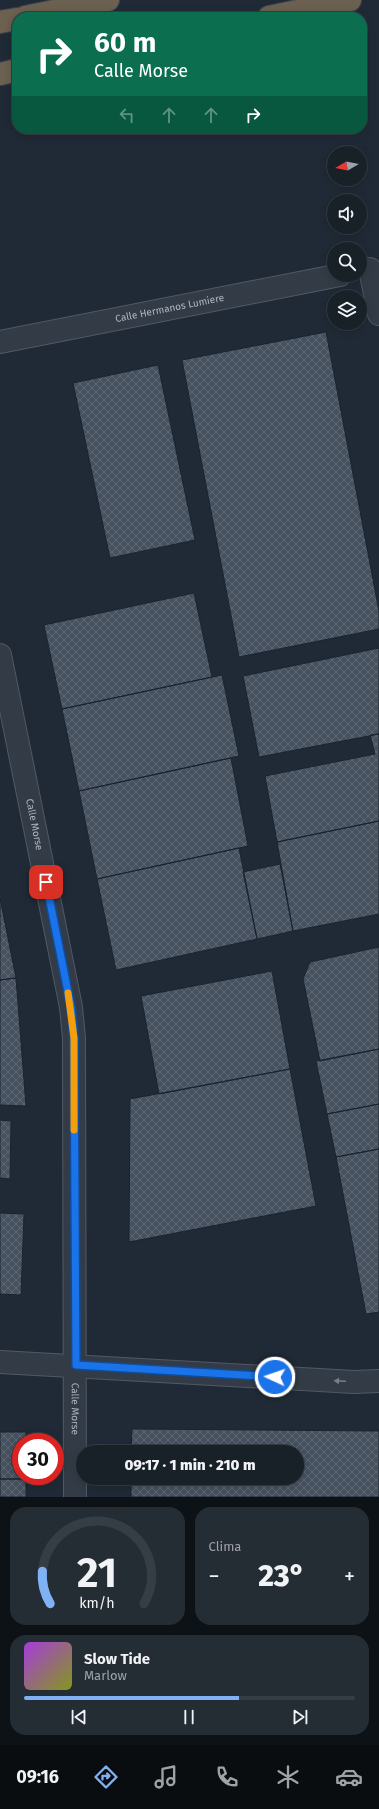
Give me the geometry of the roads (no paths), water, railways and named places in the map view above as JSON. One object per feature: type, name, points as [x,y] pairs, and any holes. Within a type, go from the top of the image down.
[{"type":"highway","points":[[49,12],[108,0]]},
{"type":"highway","points":[[293,12],[350,0]]},
{"type":"highway","points":[[0,22],[12,20]]},
{"type":"highway","points":[[0,74],[12,71]]},
{"type":"street","points":[[370,269],[379,314]]},
{"type":"street","name":"Calle Hermanos Lumiere","points":[[0,342],[327,278]]},
{"type":"street","name":"Calle Morse","points":[[0,655],[71,1007],[74,1038],[76,1365],[75,1497]]},
{"type":"street","points":[[0,1362],[76,1365],[346,1382],[379,1381]]}]
